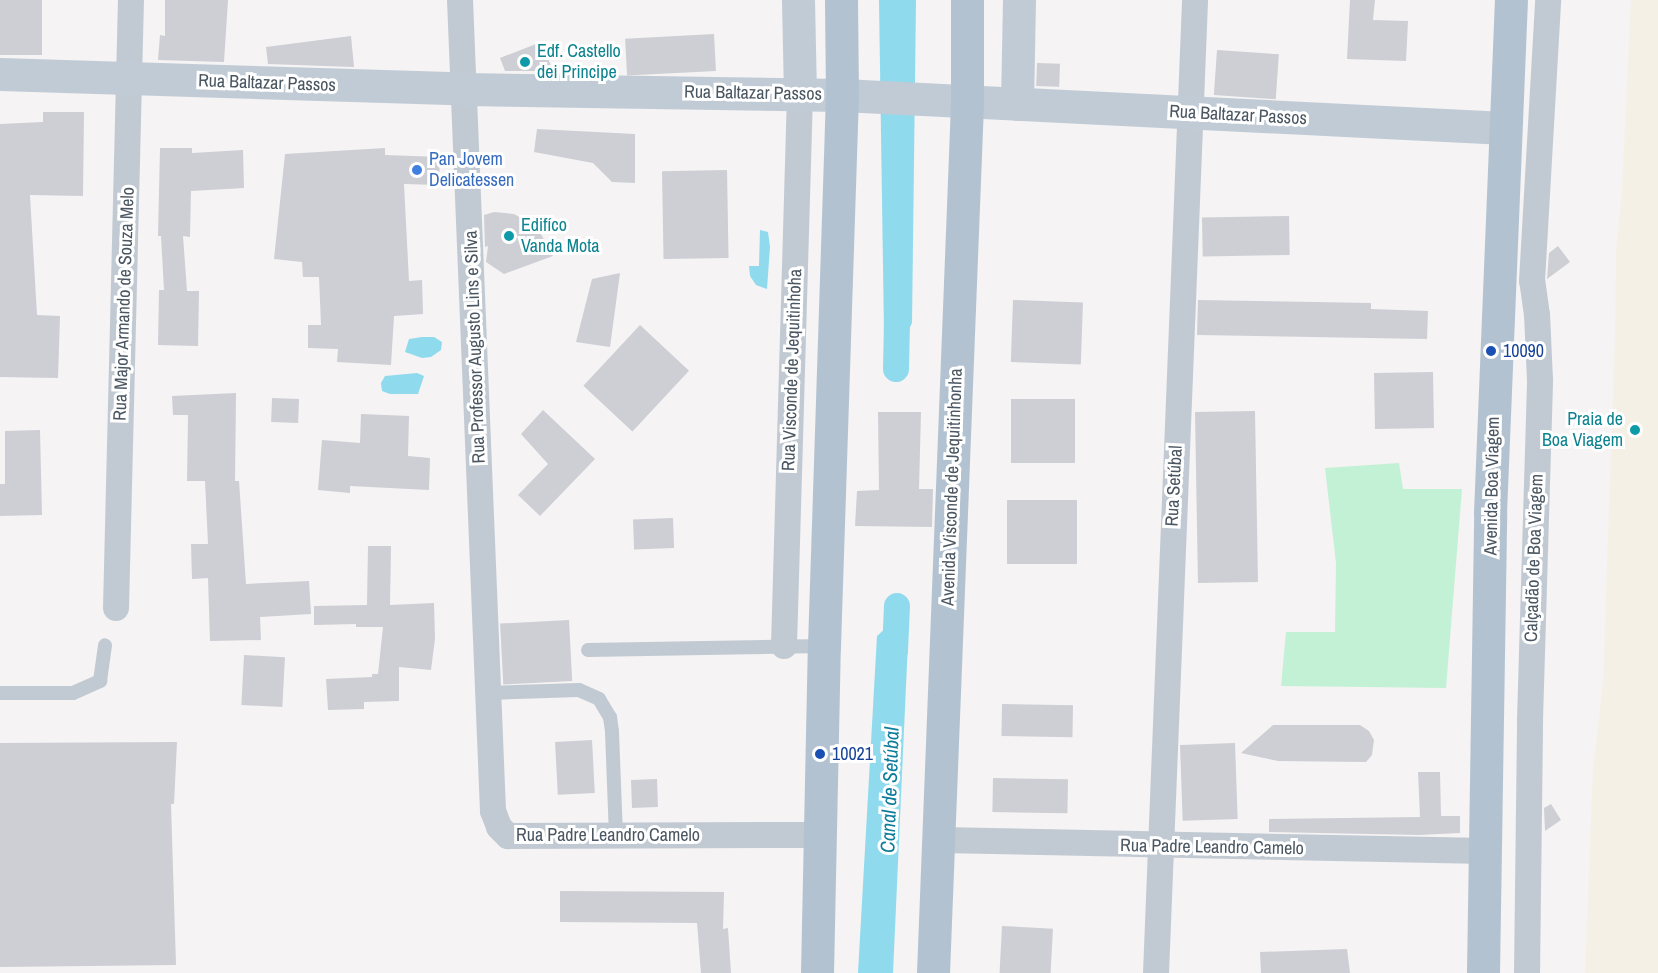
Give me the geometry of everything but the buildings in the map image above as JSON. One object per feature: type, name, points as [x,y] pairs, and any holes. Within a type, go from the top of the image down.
[{"type":"main road","points":[[817,973],[824,646],[856,96],[841,0]]},
{"type":"main road","name":"Avenida Visconde de Jequitinhonha","points":[[933,973],[939,840],[957,102],[967,0]]},
{"type":"main road","name":"Avenida Boa Viagem","points":[[1483,973],[1491,489],[1511,0]]},
{"type":"street","name":"Rua Major Armando de Souza Melo","points":[[116,608],[131,78],[131,0]]},
{"type":"street","name":"Rua Professor Augusto Lins e Silva","points":[[460,0],[489,693]]},
{"type":"street","points":[[798,0],[800,94]]},
{"type":"street","points":[[1017,104],[1019,0]]},
{"type":"street","name":"Rua Setúbal","points":[[1156,973],[1195,0]]},
{"type":"street","name":"Calçadão de Boa Viagem","points":[[1527,973],[1530,720],[1540,380],[1537,315],[1532,281],[1548,0]]},
{"type":"street","name":"Rua Baltazar Passos","points":[[0,74],[465,89],[856,96],[1505,128]]},
{"type":"street","name":"Rua Visconde de Jequitinhoha","points":[[784,646],[800,94]]},
{"type":"street","name":"Rua Padre Leandro Camelo","points":[[489,693],[493,810],[499,827],[508,836],[820,835]]},
{"type":"street","name":"Rua Padre Leandro Camelo","points":[[939,840],[1486,851]]},
{"type":"lane","points":[[0,693],[73,693],[100,681],[105,645]]},
{"type":"lane","points":[[588,650],[824,646]]},
{"type":"lane","points":[[489,693],[579,690],[599,699],[610,717],[612,732],[616,834]]},
{"type":"green space","points":[[1399,463],[1403,489],[1462,489],[1446,688],[1281,686],[1286,632],[1335,632],[1336,563],[1325,468]]},
{"type":"sand","name":"Praia de Boa Viagem","points":[[1631,0],[1658,0],[1658,973],[1585,973],[1593,770],[1603,683],[1616,251],[1622,191]]},
{"type":"water","points":[[879,0],[916,0],[912,323],[896,356],[884,332]]},
{"type":"water","points":[[760,230],[768,232],[770,247],[767,289],[756,285],[750,276],[749,266],[759,266]]},
{"type":"water","points":[[434,337],[442,342],[441,350],[431,357],[422,358],[405,352],[409,339]]},
{"type":"water","points":[[417,373],[424,376],[418,394],[390,394],[382,391],[381,383],[385,376]]},
{"type":"water","points":[[897,618],[908,642],[893,973],[858,973],[877,636]]},
{"type":"waterway","points":[[896,369],[897,321]]},
{"type":"waterway","name":"Canal de Setúbal","points":[[895,651],[897,606]]},
{"type":"place","name":"Edf. Castello dei Principe","points":[[525,62]]},
{"type":"place","name":"Pan Jovem Delicatessen","points":[[417,170]]},
{"type":"place","name":"Edifíco Vanda Mota","points":[[509,236]]},
{"type":"place","name":"10090","points":[[1491,351]]},
{"type":"place","name":"Praia de Boa Viagem","points":[[1635,430]]},
{"type":"place","name":"10021","points":[[820,754]]}]
